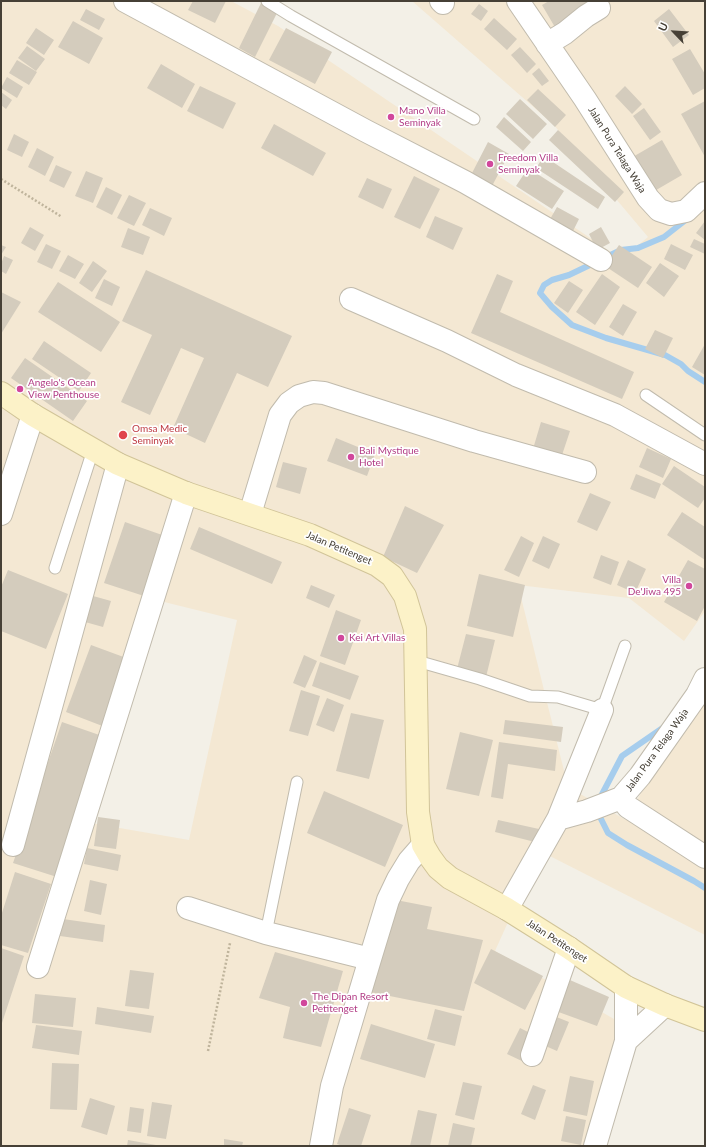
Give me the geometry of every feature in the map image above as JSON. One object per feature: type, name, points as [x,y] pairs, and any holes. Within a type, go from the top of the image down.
[{"type":"main road","name":"Jalan Petitenget","points":[[1,393],[33,415],[118,464],[186,493],[310,535],[378,565],[392,576],[401,587],[416,629],[418,812],[423,845],[438,868],[450,878],[507,909],[569,948],[626,987],[665,1006],[705,1020]]},
{"type":"street","points":[[125,1],[366,131],[465,182],[601,260]]},
{"type":"street","name":"Jalan Pura Telaga Waja","points":[[518,1],[585,99],[648,198],[659,210],[671,214],[686,211],[705,193]]},
{"type":"street","points":[[547,44],[565,33],[586,16],[599,8]]},
{"type":"street","points":[[351,299],[441,338],[516,375],[615,415],[705,464]]},
{"type":"street","points":[[250,514],[280,415],[289,403],[299,396],[313,392],[324,393],[474,441],[585,472]]},
{"type":"street","points":[[1,514],[33,415]]},
{"type":"street","points":[[14,845],[118,464]]},
{"type":"street","points":[[38,968],[186,493]]},
{"type":"street","name":"Jalan Pura Telaga Waja","points":[[558,819],[587,811],[617,800],[640,776],[697,695],[705,679]]},
{"type":"street","points":[[507,909],[558,819],[602,710]]},
{"type":"street","points":[[617,800],[705,857]]},
{"type":"street","points":[[321,1146],[332,1086],[388,900],[409,861],[423,845]]},
{"type":"street","points":[[188,908],[266,933],[370,959]]},
{"type":"street","points":[[532,1055],[569,948]]},
{"type":"street","points":[[595,1146],[626,1041],[626,987]]},
{"type":"street","points":[[626,1041],[665,1006]]},
{"type":"lane","points":[[267,1],[474,119]]},
{"type":"lane","points":[[646,395],[705,435]]},
{"type":"lane","points":[[55,568],[94,450]]},
{"type":"lane","points":[[417,661],[486,681],[530,696],[558,697],[602,710],[625,646]]},
{"type":"lane","points":[[266,933],[297,782]]},
{"type":"path","points":[[1,179],[62,217]]},
{"type":"path","points":[[208,1051],[235,923]]},
{"type":"shaded area","points":[[1,1],[231,1],[278,26],[621,259],[648,237],[553,124],[412,1],[705,1],[705,611],[684,641],[629,598],[518,585],[568,787],[626,820],[663,753],[705,695],[705,935],[540,851],[495,951],[621,1023],[595,1146],[1,1146]],"holes":[[[148,598],[237,620],[189,840],[85,822]]]},
{"type":"building","points":[[193,1],[226,1],[215,23],[188,10]]},
{"type":"building","points":[[549,1],[597,1],[556,29],[542,5]]},
{"type":"building","points":[[261,3],[278,11],[255,57],[239,48]]},
{"type":"building","points":[[479,4],[488,11],[481,21],[471,14]]},
{"type":"building","points":[[86,9],[105,19],[99,30],[80,20]]},
{"type":"building","points":[[669,9],[689,35],[673,47],[654,21]]},
{"type":"building","points":[[494,18],[517,39],[507,50],[484,29]]},
{"type":"building","points":[[73,21],[103,38],[89,64],[58,47]]},
{"type":"building","points":[[36,28],[54,40],[44,55],[26,43]]},
{"type":"building","points":[[286,28],[332,52],[315,84],[269,60]]},
{"type":"building","points":[[27,46],[45,59],[36,71],[18,58]]},
{"type":"building","points":[[520,47],[536,64],[527,73],[511,55]]},
{"type":"building","points":[[690,49],[705,74],[705,88],[693,95],[672,59]]},
{"type":"building","points":[[17,60],[37,72],[29,85],[9,73]]},
{"type":"building","points":[[161,64],[195,84],[182,108],[147,88]]},
{"type":"building","points":[[539,68],[549,81],[542,86],[532,74]]},
{"type":"building","points":[[7,77],[23,87],[17,98],[1,88]]},
{"type":"building","points":[[200,86],[236,103],[223,129],[187,111]]},
{"type":"building","points":[[625,86],[642,104],[632,114],[615,96]]},
{"type":"building","points":[[538,89],[566,115],[555,127],[527,100]]},
{"type":"building","points":[[1,92],[12,100],[6,109],[1,105]]},
{"type":"building","points":[[520,99],[547,124],[533,139],[506,114]]},
{"type":"building","points":[[705,101],[705,157],[681,114]]},
{"type":"building","points":[[644,108],[661,132],[650,140],[633,116]]},
{"type":"building","points":[[504,117],[531,142],[523,151],[496,127]]},
{"type":"building","points":[[274,124],[326,153],[313,176],[261,148]]},
{"type":"building","points":[[558,130],[624,192],[615,202],[549,140]]},
{"type":"building","points":[[14,134],[29,142],[22,157],[7,150]]},
{"type":"building","points":[[662,140],[682,175],[651,193],[631,158]]},
{"type":"building","name":"Freedom Villa Seminyak","points":[[488,142],[509,154],[492,186],[471,175]]},
{"type":"building","points":[[37,148],[54,157],[45,176],[28,167]]},
{"type":"building","points":[[544,156],[605,197],[598,209],[536,168]]},
{"type":"building","points":[[56,165],[72,172],[64,188],[49,181]]},
{"type":"building","points":[[528,168],[564,191],[552,209],[516,186]]},
{"type":"building","points":[[86,171],[103,178],[93,203],[75,196]]},
{"type":"building","points":[[414,176],[440,189],[420,229],[394,217]]},
{"type":"building","points":[[367,178],[392,189],[383,209],[358,197]]},
{"type":"building","points":[[106,187],[122,195],[112,215],[96,207]]},
{"type":"building","points":[[129,195],[146,203],[134,226],[117,218]]},
{"type":"building","points":[[557,207],[579,219],[572,233],[549,221]]},
{"type":"building","points":[[150,208],[172,218],[164,236],[142,225]]},
{"type":"building","points":[[435,216],[463,228],[453,250],[426,237]]},
{"type":"building","points":[[705,221],[705,240],[696,233]]},
{"type":"building","points":[[30,227],[44,235],[35,251],[21,243]]},
{"type":"building","points":[[601,227],[610,243],[597,250],[589,234]]},
{"type":"building","points":[[128,228],[150,237],[143,255],[121,247]]},
{"type":"building","points":[[694,239],[705,244],[705,254],[690,247]]},
{"type":"building","points":[[46,244],[61,251],[52,269],[37,262]]},
{"type":"building","points":[[671,244],[693,255],[685,270],[664,259]]},
{"type":"building","points":[[1,245],[6,247],[1,255]]},
{"type":"building","points":[[619,245],[652,267],[638,288],[605,266]]},
{"type":"building","points":[[68,255],[84,264],[75,279],[59,271]]},
{"type":"building","points":[[4,256],[13,260],[6,274],[1,271],[1,264]]},
{"type":"building","points":[[93,261],[107,271],[92,292],[79,283]]},
{"type":"building","points":[[660,263],[679,276],[664,297],[646,283]]},
{"type":"building","points":[[146,270],[292,336],[268,387],[237,373],[205,443],[173,428],[204,358],[181,348],[150,415],[121,402],[152,335],[122,321]]},
{"type":"building","points":[[497,274],[513,281],[500,312],[634,372],[622,399],[471,333]]},
{"type":"building","points":[[602,274],[620,287],[595,325],[576,312]]},
{"type":"building","points":[[104,279],[120,287],[112,306],[95,298]]},
{"type":"building","points":[[569,281],[583,290],[568,313],[554,303]]},
{"type":"building","points":[[58,282],[120,322],[101,352],[38,312]]},
{"type":"building","points":[[1,292],[21,302],[1,334]]},
{"type":"building","points":[[623,304],[637,312],[623,336],[609,327]]},
{"type":"building","points":[[655,330],[673,338],[663,358],[645,349]]},
{"type":"building","points":[[44,341],[91,373],[79,391],[32,359]]},
{"type":"building","points":[[705,344],[705,375],[692,367]]},
{"type":"building","points":[[25,358],[87,401],[73,421],[11,378]]},
{"type":"building","points":[[541,422],[570,431],[561,458],[533,449]]},
{"type":"building","name":"Bali Mystique Hotel","points":[[336,438],[375,454],[367,476],[327,461]]},
{"type":"building","points":[[647,448],[671,459],[663,478],[639,467]]},
{"type":"building","points":[[283,462],[307,468],[300,494],[276,487]]},
{"type":"building","points":[[674,466],[705,487],[705,498],[698,508],[662,484]]},
{"type":"building","points":[[636,474],[661,484],[655,499],[630,489]]},
{"type":"building","points":[[590,493],[611,502],[597,531],[577,522]]},
{"type":"building","points":[[405,506],[444,525],[417,573],[383,557]]},
{"type":"building","points":[[682,512],[705,527],[705,560],[667,535]]},
{"type":"building","points":[[125,522],[165,536],[144,596],[104,583]]},
{"type":"building","points":[[199,527],[282,562],[272,584],[190,549]]},
{"type":"building","points":[[521,536],[534,543],[519,577],[504,570]]},
{"type":"building","points":[[543,536],[560,544],[549,569],[532,561]]},
{"type":"building","points":[[601,555],[619,562],[611,585],[593,578]]},
{"type":"building","points":[[628,560],[646,569],[635,593],[617,585]]},
{"type":"building","name":"Villa De'Jiwa 495","points":[[688,560],[705,569],[705,606],[697,621],[664,602]]},
{"type":"building","points":[[8,570],[68,594],[46,649],[1,631],[1,587]]},
{"type":"building","points":[[479,574],[525,585],[513,637],[467,626]]},
{"type":"building","points":[[311,585],[335,595],[329,608],[306,598]]},
{"type":"building","points":[[86,594],[111,601],[103,627],[78,620]]},
{"type":"building","name":"Kei Art Villas","points":[[336,610],[361,620],[345,665],[320,656]]},
{"type":"building","points":[[466,634],[495,640],[486,677],[457,669]]},
{"type":"building","points":[[91,645],[129,659],[105,727],[66,712]]},
{"type":"building","points":[[304,655],[317,661],[305,688],[293,683]]},
{"type":"building","points":[[320,662],[359,676],[350,700],[312,686]]},
{"type":"building","points":[[301,690],[320,696],[308,736],[289,731]]},
{"type":"building","points":[[327,698],[344,705],[334,732],[316,725]]},
{"type":"building","points":[[351,713],[384,720],[369,779],[336,771]]},
{"type":"building","points":[[505,720],[563,727],[561,742],[503,734]]},
{"type":"building","points":[[62,722],[105,737],[57,877],[13,863]]},
{"type":"building","points":[[460,732],[493,740],[479,796],[446,789]]},
{"type":"building","points":[[499,742],[557,750],[555,771],[508,764],[503,799],[491,797]]},
{"type":"building","points":[[324,791],[403,825],[385,867],[307,833]]},
{"type":"building","points":[[98,817],[120,820],[116,849],[94,846]]},
{"type":"building","points":[[498,820],[539,829],[535,842],[495,832]]},
{"type":"building","points":[[87,848],[121,855],[118,871],[84,864]]},
{"type":"building","points":[[15,872],[51,884],[28,953],[1,945],[1,916]]},
{"type":"building","points":[[90,880],[107,884],[101,915],[84,911]]},
{"type":"building","points":[[396,900],[432,907],[427,929],[483,940],[464,1011],[365,991]]},
{"type":"building","points":[[63,919],[105,925],[103,942],[60,936]]},
{"type":"building","points":[[1,948],[24,956],[1,1026]]},
{"type":"building","points":[[491,949],[543,976],[525,1010],[474,983]]},
{"type":"building","name":"The Dipan Resort Petitenget","points":[[275,952],[343,971],[321,1047],[283,1038],[290,1007],[259,998]]},
{"type":"building","points":[[130,970],[154,973],[149,1009],[125,1006]]},
{"type":"building","points":[[563,977],[609,997],[597,1026],[553,1010]]},
{"type":"building","points":[[35,994],[76,998],[73,1027],[32,1023]]},
{"type":"building","points":[[97,1007],[154,1016],[151,1033],[95,1024]]},
{"type":"building","points":[[435,1009],[462,1016],[455,1046],[427,1039]]},
{"type":"building","points":[[554,1016],[569,1022],[557,1051],[541,1044]]},
{"type":"building","points":[[371,1024],[435,1044],[425,1078],[360,1059]]},
{"type":"building","points":[[36,1025],[82,1031],[79,1055],[32,1048]]},
{"type":"building","points":[[520,1028],[536,1036],[524,1062],[507,1054]]},
{"type":"building","points":[[52,1063],[79,1064],[77,1110],[50,1109]]},
{"type":"building","points":[[570,1076],[594,1081],[587,1116],[563,1111]]},
{"type":"building","points":[[463,1082],[482,1086],[474,1120],[455,1115]]},
{"type":"building","points":[[533,1085],[546,1090],[535,1120],[521,1114]]},
{"type":"building","points":[[90,1098],[115,1106],[107,1135],[81,1127]]},
{"type":"building","points":[[152,1102],[172,1105],[166,1139],[147,1136]]},
{"type":"building","points":[[130,1107],[144,1109],[141,1133],[127,1131]]},
{"type":"building","points":[[349,1108],[371,1115],[361,1146],[343,1146],[337,1144]]},
{"type":"building","points":[[418,1110],[437,1114],[430,1146],[410,1146]]},
{"type":"building","points":[[566,1116],[586,1120],[581,1145],[561,1141]]},
{"type":"building","points":[[453,1123],[475,1128],[471,1146],[448,1146]]},
{"type":"building","points":[[224,1139],[243,1142],[242,1146],[224,1146]]},
{"type":"building","points":[[128,1140],[156,1145],[156,1146],[127,1146]]},
{"type":"waterway","points":[[604,258],[621,250],[638,248],[664,237],[687,219]]},
{"type":"waterway","points":[[594,263],[569,275],[552,280],[544,285],[540,293],[552,307],[572,325],[606,338],[665,355],[681,364],[688,371],[705,382]]},
{"type":"waterway","points":[[599,800],[622,756],[664,727]]},
{"type":"waterway","points":[[597,811],[608,833],[705,888]]},
{"type":"place","name":"Mano Villa Seminyak","points":[[391,117]]},
{"type":"place","name":"Freedom Villa Seminyak","points":[[490,164]]},
{"type":"place","name":"Angelo's Ocean View Penthouse","points":[[20,389]]},
{"type":"place","name":"Omsa Medic Seminyak","points":[[123,435]]},
{"type":"place","name":"Bali Mystique Hotel","points":[[351,457]]},
{"type":"place","name":"Villa De'Jiwa 495","points":[[689,586]]},
{"type":"place","name":"Kei Art Villas","points":[[341,638]]},
{"type":"place","name":"The Dipan Resort Petitenget","points":[[304,1003]]}]
